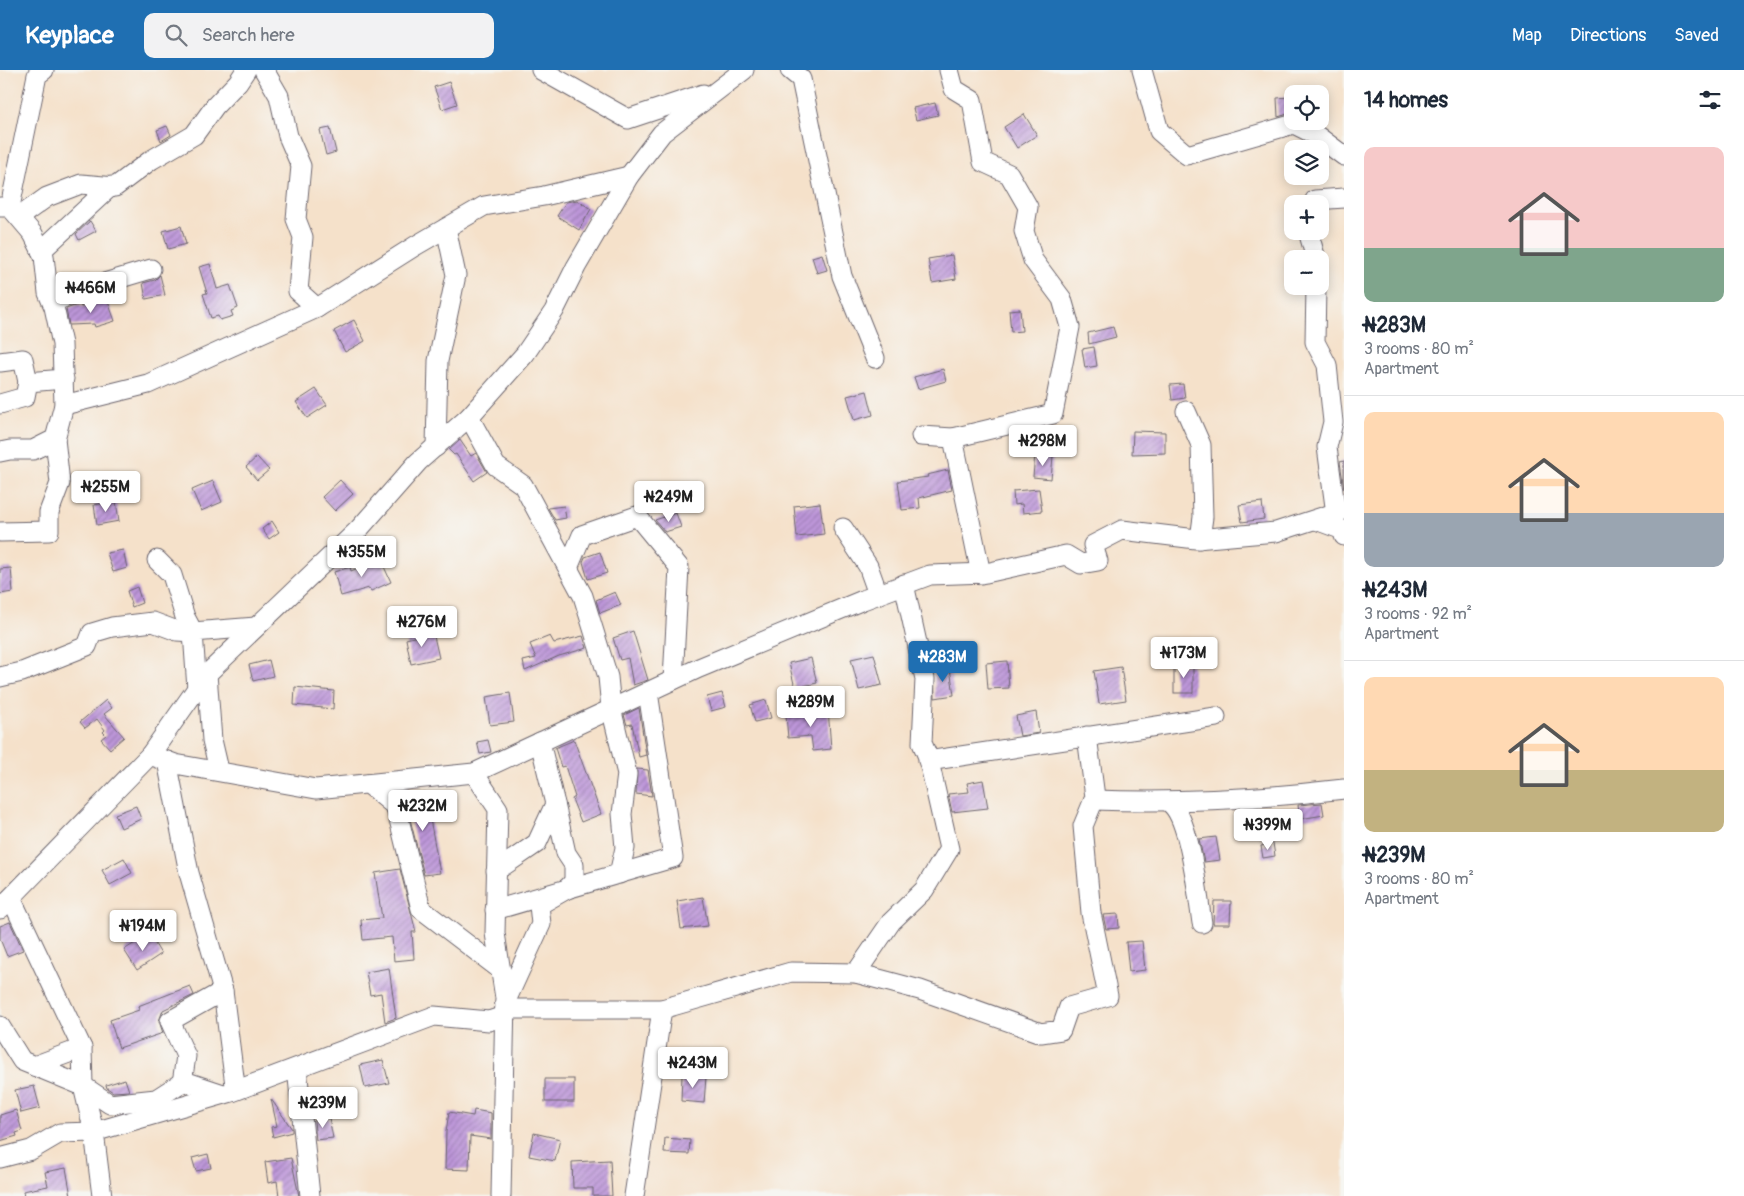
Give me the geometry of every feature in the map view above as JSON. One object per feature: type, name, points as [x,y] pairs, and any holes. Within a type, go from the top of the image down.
[{"type":"street","points":[[10,210],[36,75],[44,70]]},
{"type":"street","points":[[10,210],[81,184],[115,186],[151,160],[194,136],[215,106],[238,82],[246,70]]},
{"type":"street","points":[[264,70],[280,96],[288,136],[301,166],[296,219],[303,237],[298,291],[317,308]]},
{"type":"street","points":[[542,70],[628,119],[718,89]]},
{"type":"street","points":[[102,1196],[94,1132],[83,1086],[82,1048],[5,904],[159,758],[202,681],[359,529],[418,462],[469,417],[524,354],[554,311],[576,267],[629,176],[662,133],[744,70]]},
{"type":"street","points":[[790,70],[801,79],[842,276],[874,358]]},
{"type":"street","points":[[921,436],[954,438],[1053,414],[1070,327],[1062,299],[1033,260],[1024,231],[1028,207],[1009,174],[982,162],[972,100],[954,89],[948,70]]},
{"type":"street","points":[[1148,71],[1159,131],[1187,155],[1294,124],[1316,134],[1344,156]]},
{"type":"street","points":[[64,405],[148,384],[317,308],[484,206],[544,196],[629,176]]},
{"type":"street","points":[[41,251],[111,186]]},
{"type":"street","points":[[1329,199],[1344,198]]},
{"type":"street","points":[[0,532],[49,531],[49,512],[60,483],[55,439],[64,405],[62,344],[48,293],[41,251],[33,234],[10,210]]},
{"type":"street","points":[[436,447],[438,361],[456,275],[446,228]]},
{"type":"street","points":[[52,302],[151,269]]},
{"type":"street","points":[[159,758],[316,789],[474,773],[673,680],[878,594],[930,575],[982,574],[1066,555],[1081,564],[1098,562],[1093,545],[1122,530],[1200,539],[1276,532],[1340,512],[1327,447],[1333,422],[1327,365],[1315,342],[1316,295]]},
{"type":"street","points":[[0,362],[23,359],[28,382],[25,397],[0,404]]},
{"type":"street","points":[[28,382],[64,378]]},
{"type":"street","points":[[1186,410],[1202,445],[1203,517],[1200,539]]},
{"type":"street","points":[[469,417],[496,466],[523,485],[584,596],[608,677],[611,708],[627,774],[622,814],[625,848],[619,874]]},
{"type":"street","points":[[954,438],[982,574]]},
{"type":"street","points":[[0,452],[33,450],[55,439]]},
{"type":"street","points":[[568,568],[582,535],[637,516],[679,567],[673,680]]},
{"type":"street","points":[[1316,520],[1343,530],[1344,536]]},
{"type":"street","points":[[843,528],[868,566],[878,594]]},
{"type":"street","points":[[156,560],[172,575],[185,617],[193,632],[219,770]]},
{"type":"street","points":[[856,973],[891,922],[924,890],[949,849],[928,760],[922,743],[924,679],[904,584]]},
{"type":"street","points":[[0,677],[22,672],[87,646],[92,633],[112,626],[153,622],[177,631],[193,632],[256,627]]},
{"type":"street","points":[[495,910],[673,858],[648,692]]},
{"type":"street","points":[[928,760],[1216,717]]},
{"type":"street","points":[[505,1010],[662,1009],[791,972],[856,973],[920,990],[1041,1034],[1061,1030],[1070,1006],[1108,996],[1091,913],[1083,826],[1095,797],[1087,736]]},
{"type":"street","points":[[0,1158],[31,1150],[60,1133],[94,1132],[297,1068],[434,1016],[489,1021],[505,1010],[541,924],[539,905],[567,889],[574,881],[574,865],[566,853],[540,742]]},
{"type":"street","points":[[159,758],[223,991],[229,1090]]},
{"type":"street","points":[[474,773],[498,808],[495,933],[505,1010],[501,1196]]},
{"type":"street","points":[[368,784],[396,807],[421,909],[501,970]]},
{"type":"street","points":[[1094,800],[1170,803],[1267,798],[1344,789]]},
{"type":"street","points":[[1170,803],[1177,808],[1187,840],[1202,923]]},
{"type":"street","points":[[496,871],[536,843],[555,804]]},
{"type":"street","points":[[182,1083],[186,1056],[170,1021],[223,991]]},
{"type":"street","points":[[634,1196],[662,1009]]},
{"type":"street","points":[[0,1026],[22,1061],[83,1086],[110,1104],[156,1099],[184,1081],[229,1090]]},
{"type":"street","points":[[34,1066],[82,1048]]},
{"type":"street","points":[[297,1068],[310,1196]]},
{"type":"building","points":[[449,82],[457,104],[442,109],[434,87]]},
{"type":"building","points":[[1284,97],[1284,115],[1278,117],[1277,98]]},
{"type":"building","points":[[935,103],[938,115],[916,120],[913,108]]},
{"type":"building","points":[[1024,114],[1037,135],[1017,148],[1004,127]]},
{"type":"building","points":[[167,126],[171,135],[161,141],[157,130]]},
{"type":"building","points":[[330,128],[336,152],[326,155],[320,130]]},
{"type":"building","points":[[577,200],[591,209],[579,230],[557,216],[566,202]]},
{"type":"building","points":[[90,221],[96,231],[79,240],[76,234]]},
{"type":"building","points":[[181,226],[186,244],[168,249],[163,231]]},
{"type":"building","points":[[822,254],[827,270],[817,273],[812,257]]},
{"type":"building","points":[[952,255],[956,279],[932,283],[928,259]]},
{"type":"building","points":[[210,264],[217,289],[230,285],[238,308],[231,311],[233,316],[220,320],[218,316],[211,318],[203,294],[207,293],[199,267]]},
{"type":"building","points":[[160,275],[165,295],[146,299],[143,283],[155,280]]},
{"type":"building","points":[[107,299],[115,321],[95,327],[94,324],[69,325],[66,309],[80,304],[81,307]]},
{"type":"building","points":[[1020,309],[1022,331],[1011,332],[1009,310]]},
{"type":"building","points":[[354,320],[365,341],[345,352],[334,331]]},
{"type":"building","points":[[1113,327],[1116,337],[1089,344],[1088,333]]},
{"type":"building","points":[[1094,347],[1097,366],[1085,368],[1082,349]]},
{"type":"building","points":[[943,369],[946,381],[918,389],[914,377]]},
{"type":"building","points":[[1183,384],[1185,398],[1172,400],[1170,385]]},
{"type":"building","points":[[316,389],[327,405],[307,418],[296,402]]},
{"type":"building","points":[[867,391],[873,415],[854,420],[847,396]]},
{"type":"building","points":[[1037,430],[1041,450],[1024,454],[1020,433]]},
{"type":"building","points":[[1133,431],[1165,432],[1165,453],[1132,454]]},
{"type":"building","points":[[460,440],[471,456],[476,453],[487,472],[474,481],[456,454],[454,455],[449,450]]},
{"type":"building","points":[[1035,454],[1053,456],[1051,479],[1033,477]]},
{"type":"building","points":[[257,457],[269,470],[257,480],[246,467]]},
{"type":"building","points":[[1344,461],[1344,489],[1340,462]]},
{"type":"building","points":[[948,470],[952,490],[919,498],[920,508],[902,510],[898,481],[928,477],[927,475]]},
{"type":"building","points":[[340,480],[353,494],[335,511],[322,497]]},
{"type":"building","points":[[213,481],[222,502],[201,511],[192,490]]},
{"type":"building","points":[[1039,489],[1042,511],[1023,513],[1022,504],[1014,505],[1013,491]]},
{"type":"building","points":[[116,501],[119,521],[97,525],[94,505]]},
{"type":"building","points":[[1262,502],[1264,519],[1242,522],[1239,505]]},
{"type":"building","points":[[820,503],[824,534],[797,537],[794,506]]},
{"type":"building","points":[[564,506],[566,518],[555,520],[548,508]]},
{"type":"building","points":[[676,513],[681,527],[665,532],[655,520]]},
{"type":"building","points":[[272,521],[279,532],[269,539],[262,529]]},
{"type":"building","points":[[123,550],[127,568],[113,572],[107,553]]},
{"type":"building","points":[[600,552],[607,573],[588,579],[583,562],[585,557]]},
{"type":"building","points":[[380,558],[391,582],[371,591],[369,588],[341,596],[334,572],[350,567],[351,571]]},
{"type":"building","points":[[11,568],[13,592],[0,594],[0,569]]},
{"type":"building","points":[[137,587],[142,603],[132,607],[127,591]]},
{"type":"building","points":[[615,592],[621,605],[600,613],[596,600]]},
{"type":"building","points":[[633,631],[648,680],[633,685],[628,658],[620,660],[613,638]]},
{"type":"building","points":[[433,632],[439,658],[411,664],[406,639]]},
{"type":"building","points":[[550,636],[554,643],[583,636],[587,648],[559,656],[525,671],[523,661],[536,658],[530,644]]},
{"type":"building","points":[[874,654],[882,685],[859,690],[851,659]]},
{"type":"building","points":[[811,658],[817,683],[795,688],[789,663]]},
{"type":"building","points":[[269,660],[273,676],[253,681],[249,665]]},
{"type":"building","points":[[1007,661],[1009,688],[988,689],[986,663]]},
{"type":"building","points":[[1174,665],[1193,665],[1193,693],[1174,693]]},
{"type":"building","points":[[1121,667],[1126,700],[1099,704],[1094,671]]},
{"type":"building","points":[[950,668],[954,695],[935,698],[934,670]]},
{"type":"building","points":[[295,687],[334,691],[333,709],[294,705]]},
{"type":"building","points":[[510,693],[514,722],[490,725],[486,697]]},
{"type":"building","points":[[722,693],[726,707],[711,711],[707,697]]},
{"type":"building","points":[[106,700],[112,708],[104,714],[124,737],[110,749],[101,739],[106,735],[103,732],[105,730],[97,719],[85,728],[80,722]]},
{"type":"building","points":[[766,700],[771,718],[755,722],[750,705]]},
{"type":"building","points":[[639,708],[646,755],[639,757],[632,724],[627,725],[624,715]]},
{"type":"building","points":[[828,708],[831,749],[813,751],[811,736],[788,738],[786,715],[810,713],[810,711]]},
{"type":"building","points":[[1036,712],[1039,733],[1020,736],[1016,716]]},
{"type":"building","points":[[488,740],[491,752],[480,754],[477,742]]},
{"type":"building","points":[[574,740],[601,814],[581,822],[572,799],[575,797],[565,766],[561,767],[555,748]]},
{"type":"building","points":[[637,769],[648,770],[652,796],[636,794]]},
{"type":"building","points":[[983,780],[988,808],[952,812],[948,794],[969,792],[967,783]]},
{"type":"building","points":[[425,792],[440,873],[424,875],[404,795]]},
{"type":"building","points":[[1322,803],[1324,815],[1300,819],[1298,805]]},
{"type":"building","points":[[136,806],[141,819],[121,828],[115,814]]},
{"type":"building","points":[[1216,837],[1220,860],[1204,862],[1199,839]]},
{"type":"building","points":[[1273,843],[1275,856],[1263,858],[1261,846]]},
{"type":"building","points":[[124,858],[132,873],[110,885],[102,870]]},
{"type":"building","points":[[400,869],[416,932],[412,932],[414,959],[394,961],[392,937],[363,940],[361,920],[382,918],[375,873]]},
{"type":"building","points":[[703,897],[708,926],[681,929],[677,901]]},
{"type":"building","points":[[1214,901],[1231,901],[1230,924],[1213,924]]},
{"type":"building","points":[[1118,914],[1119,928],[1106,929],[1103,915]]},
{"type":"building","points":[[10,922],[23,950],[7,956],[0,939],[0,926]]},
{"type":"building","points":[[149,934],[161,954],[137,970],[124,950]]},
{"type":"building","points":[[1142,941],[1145,970],[1129,972],[1126,942]]},
{"type":"building","points":[[389,968],[396,1018],[385,1022],[381,993],[370,995],[366,972]]},
{"type":"building","points":[[190,986],[194,995],[163,1010],[159,1021],[163,1033],[119,1048],[110,1020],[139,1010],[138,1006]]},
{"type":"building","points":[[383,1060],[389,1083],[365,1088],[360,1065]]},
{"type":"building","points":[[682,1075],[706,1077],[704,1103],[681,1101]]},
{"type":"building","points":[[125,1079],[129,1091],[113,1092],[107,1088],[106,1085]]},
{"type":"building","points":[[545,1079],[574,1079],[574,1102],[545,1102]]},
{"type":"building","points":[[34,1086],[40,1108],[21,1113],[15,1090]]},
{"type":"building","points":[[271,1099],[292,1129],[292,1132],[273,1137],[271,1127],[277,1126]]},
{"type":"building","points":[[16,1110],[22,1131],[16,1133],[17,1136],[0,1141],[0,1115]]},
{"type":"building","points":[[474,1110],[491,1113],[491,1139],[470,1136],[469,1170],[445,1169],[446,1132],[449,1112],[473,1116]]},
{"type":"building","points":[[329,1118],[333,1138],[316,1140],[314,1121]]},
{"type":"building","points":[[534,1133],[560,1139],[555,1161],[529,1156]]},
{"type":"building","points":[[665,1138],[690,1140],[689,1154],[664,1153]]},
{"type":"building","points":[[208,1154],[211,1168],[196,1171],[192,1158]]},
{"type":"building","points":[[291,1158],[299,1196],[279,1196],[277,1181],[268,1183],[265,1162]]},
{"type":"building","points":[[610,1160],[612,1196],[593,1196],[593,1188],[573,1188],[572,1162]]},
{"type":"building","points":[[66,1168],[71,1196],[24,1196],[23,1191],[48,1186],[45,1172]]}]
